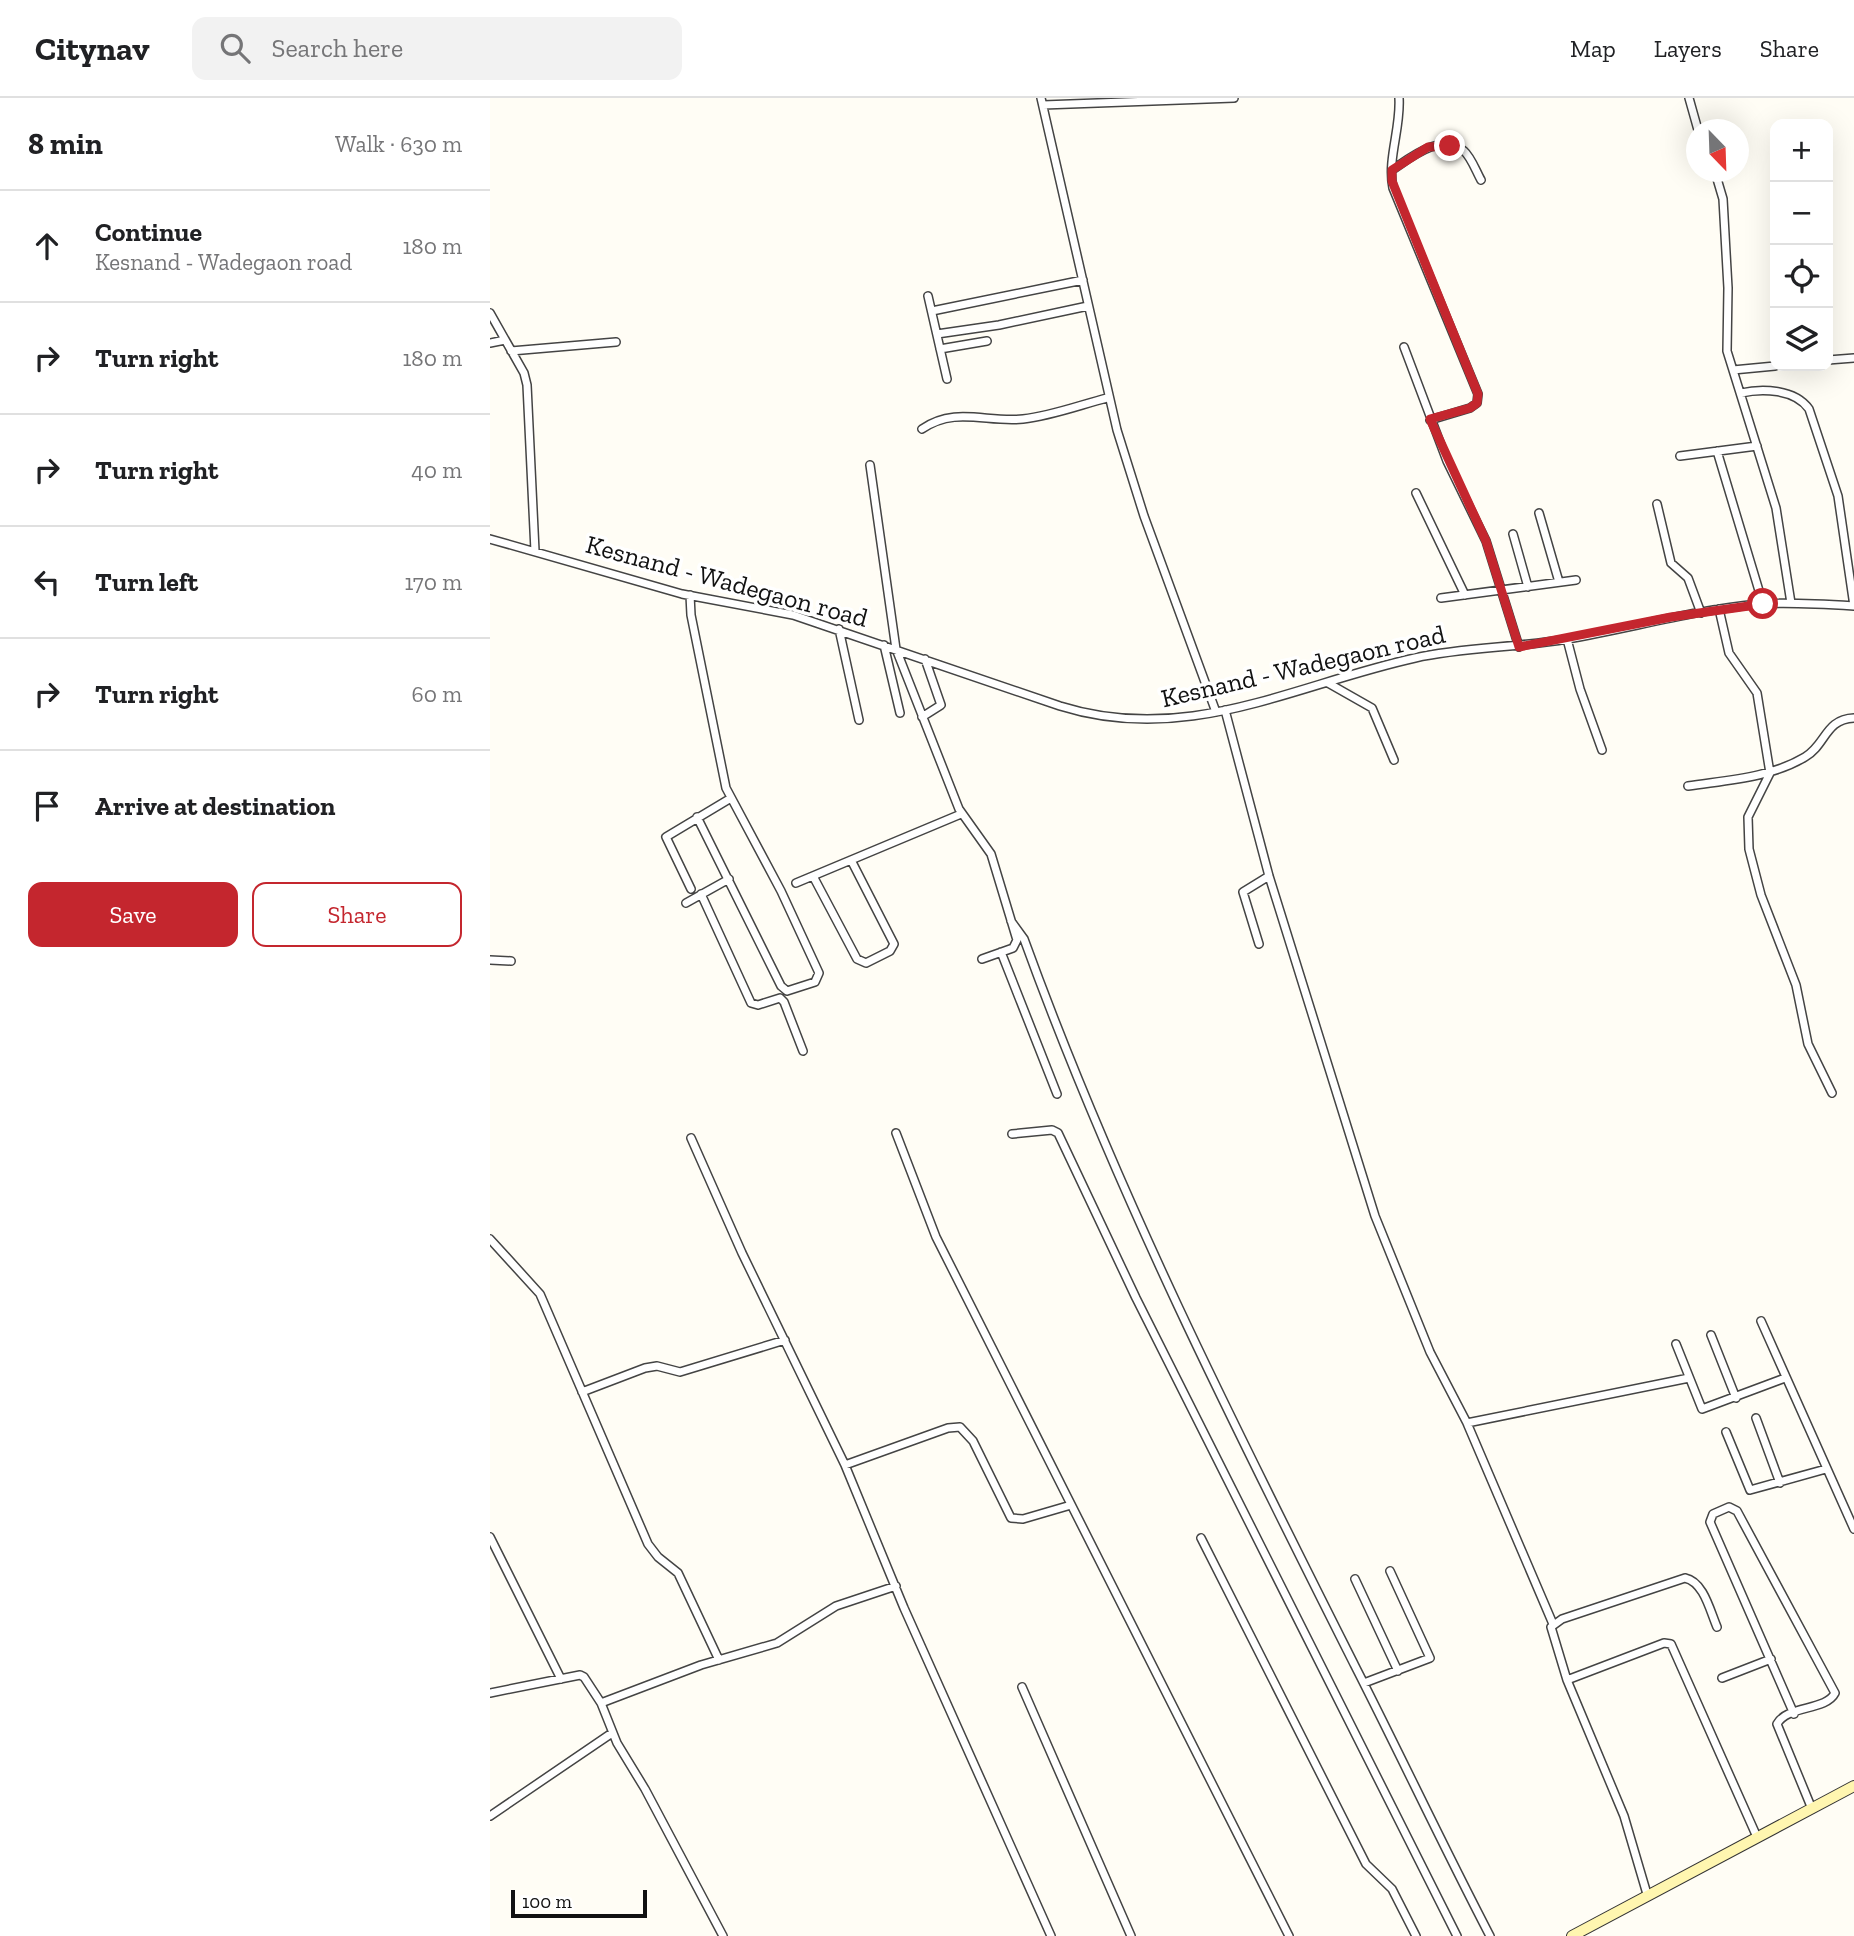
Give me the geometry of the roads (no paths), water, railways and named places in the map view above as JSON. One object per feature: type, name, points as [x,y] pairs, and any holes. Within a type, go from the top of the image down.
[{"type":"main road","points":[[1572,1936],[1854,1786]]},
{"type":"street","points":[[1234,98],[1042,102],[1108,398],[1144,516],[1221,711],[1374,1216],[1430,1352],[1467,1423],[1553,1624],[1550,1632],[1567,1680],[1620,1804],[1647,1894]]},
{"type":"street","points":[[1399,98],[1400,123],[1392,170],[1396,198],[1478,394],[1477,403],[1470,408],[1430,419]]},
{"type":"street","points":[[1689,98],[1696,119]]},
{"type":"street","points":[[1392,170],[1428,147],[1450,146],[1467,154],[1480,180]]},
{"type":"street","points":[[1718,182],[1723,199],[1728,288],[1727,351],[1779,520],[1791,603]]},
{"type":"street","points":[[932,311],[1083,280]]},
{"type":"street","points":[[928,296],[947,379]]},
{"type":"street","points":[[937,334],[999,325],[1088,306]]},
{"type":"street","points":[[490,313],[527,385],[535,551]]},
{"type":"street","points":[[490,343],[505,340]]},
{"type":"street","points":[[940,349],[987,341]]},
{"type":"street","points":[[511,351],[616,342]]},
{"type":"street","points":[[1404,347],[1430,419],[1486,541],[1519,647]]},
{"type":"street","points":[[1833,360],[1854,358]]},
{"type":"street","points":[[1733,370],[1770,366]]},
{"type":"street","points":[[1741,393],[1768,389],[1801,401],[1809,409],[1838,496],[1854,606]]},
{"type":"street","points":[[922,429],[936,420],[958,416],[1023,419],[1108,398]]},
{"type":"street","points":[[1680,456],[1757,446]]},
{"type":"street","points":[[1717,451],[1763,604]]},
{"type":"street","points":[[870,465],[896,649],[961,814],[991,854],[1012,920],[1017,943],[982,959]]},
{"type":"street","points":[[1416,493],[1465,595]]},
{"type":"street","points":[[1657,504],[1671,563],[1688,578],[1701,612]]},
{"type":"street","points":[[1539,513],[1559,582]]},
{"type":"street","points":[[1513,534],[1528,587]]},
{"type":"street","name":"Kesnand - Wadegaon road","points":[[490,539],[690,596],[793,615],[1091,716],[1147,721],[1221,711],[1424,656],[1519,647],[1701,612],[1763,604],[1854,606]]},
{"type":"street","points":[[1441,598],[1576,580]]},
{"type":"street","points":[[690,596],[691,615],[721,767],[731,798],[781,891],[819,973],[815,982],[793,990],[785,989]]},
{"type":"street","points":[[1719,610],[1728,653],[1757,693],[1770,773],[1748,817],[1749,849],[1761,895],[1796,985],[1808,1044],[1832,1093]]},
{"type":"street","points":[[839,629],[859,720]]},
{"type":"street","points":[[1567,639],[1580,689],[1602,750]]},
{"type":"street","points":[[884,645],[900,713]]},
{"type":"street","points":[[922,717],[941,705],[925,659]]},
{"type":"street","points":[[1328,683],[1372,708],[1394,760]]},
{"type":"street","points":[[1688,786],[1770,773],[1810,754],[1833,723],[1854,718]]},
{"type":"street","points":[[691,889],[666,837],[731,798]]},
{"type":"street","points":[[796,883],[961,814]]},
{"type":"street","points":[[697,817],[785,989],[782,1000],[803,1051]]},
{"type":"street","points":[[813,876],[857,960],[866,963],[890,951],[894,944],[850,860]]},
{"type":"street","points":[[1259,944],[1243,892],[1269,876]]},
{"type":"street","points":[[686,903],[729,879]]},
{"type":"street","points":[[701,894],[751,1003],[758,1005],[782,1000]]},
{"type":"street","points":[[1012,920],[1024,939],[1087,1106],[1144,1237],[1490,1936]]},
{"type":"street","points":[[1001,952],[1057,1094]]},
{"type":"street","points":[[490,960],[511,961]]},
{"type":"street","points":[[1012,1134],[1052,1130],[1058,1133],[1142,1310],[1457,1936]]},
{"type":"street","points":[[897,1133],[936,1237],[1289,1936]]},
{"type":"street","points":[[691,1138],[845,1465],[1052,1936]]},
{"type":"street","points":[[490,1239],[540,1294],[648,1544],[658,1557],[678,1573],[719,1660]]},
{"type":"street","points":[[1761,1321],[1854,1529]]},
{"type":"street","points":[[1711,1335],[1736,1398]]},
{"type":"street","points":[[582,1392],[645,1368],[657,1366],[680,1372],[785,1340]]},
{"type":"street","points":[[1676,1344],[1702,1409],[1785,1378]]},
{"type":"street","points":[[1467,1423],[1689,1378]]},
{"type":"street","points":[[1756,1418],[1780,1483]]},
{"type":"street","points":[[845,1465],[948,1428],[960,1427],[973,1441],[1011,1518],[1023,1519],[1071,1505]]},
{"type":"street","points":[[1726,1432],[1748,1489],[1780,1483],[1826,1469]]},
{"type":"street","points":[[1794,1714],[1710,1520],[1713,1514],[1729,1507],[1737,1511],[1835,1693],[1830,1699],[1780,1720],[1778,1728],[1812,1809]]},
{"type":"street","points":[[490,1537],[561,1679]]},
{"type":"street","points":[[1201,1538],[1366,1864],[1392,1889],[1416,1936]]},
{"type":"street","points":[[1364,1683],[1429,1660],[1430,1656],[1390,1571]]},
{"type":"street","points":[[1553,1624],[1685,1578],[1696,1583],[1717,1627]]},
{"type":"street","points":[[1354,1579],[1398,1671]]},
{"type":"street","points":[[601,1703],[788,1638],[836,1606],[896,1586]]},
{"type":"street","points":[[1567,1680],[1664,1643],[1671,1644],[1757,1837]]},
{"type":"street","points":[[1722,1678],[1771,1659]]},
{"type":"street","points":[[490,1693],[580,1675],[584,1677],[601,1703],[612,1733],[723,1936]]},
{"type":"street","points":[[1022,1687],[1130,1936]]},
{"type":"street","points":[[490,1816],[612,1733]]}]
